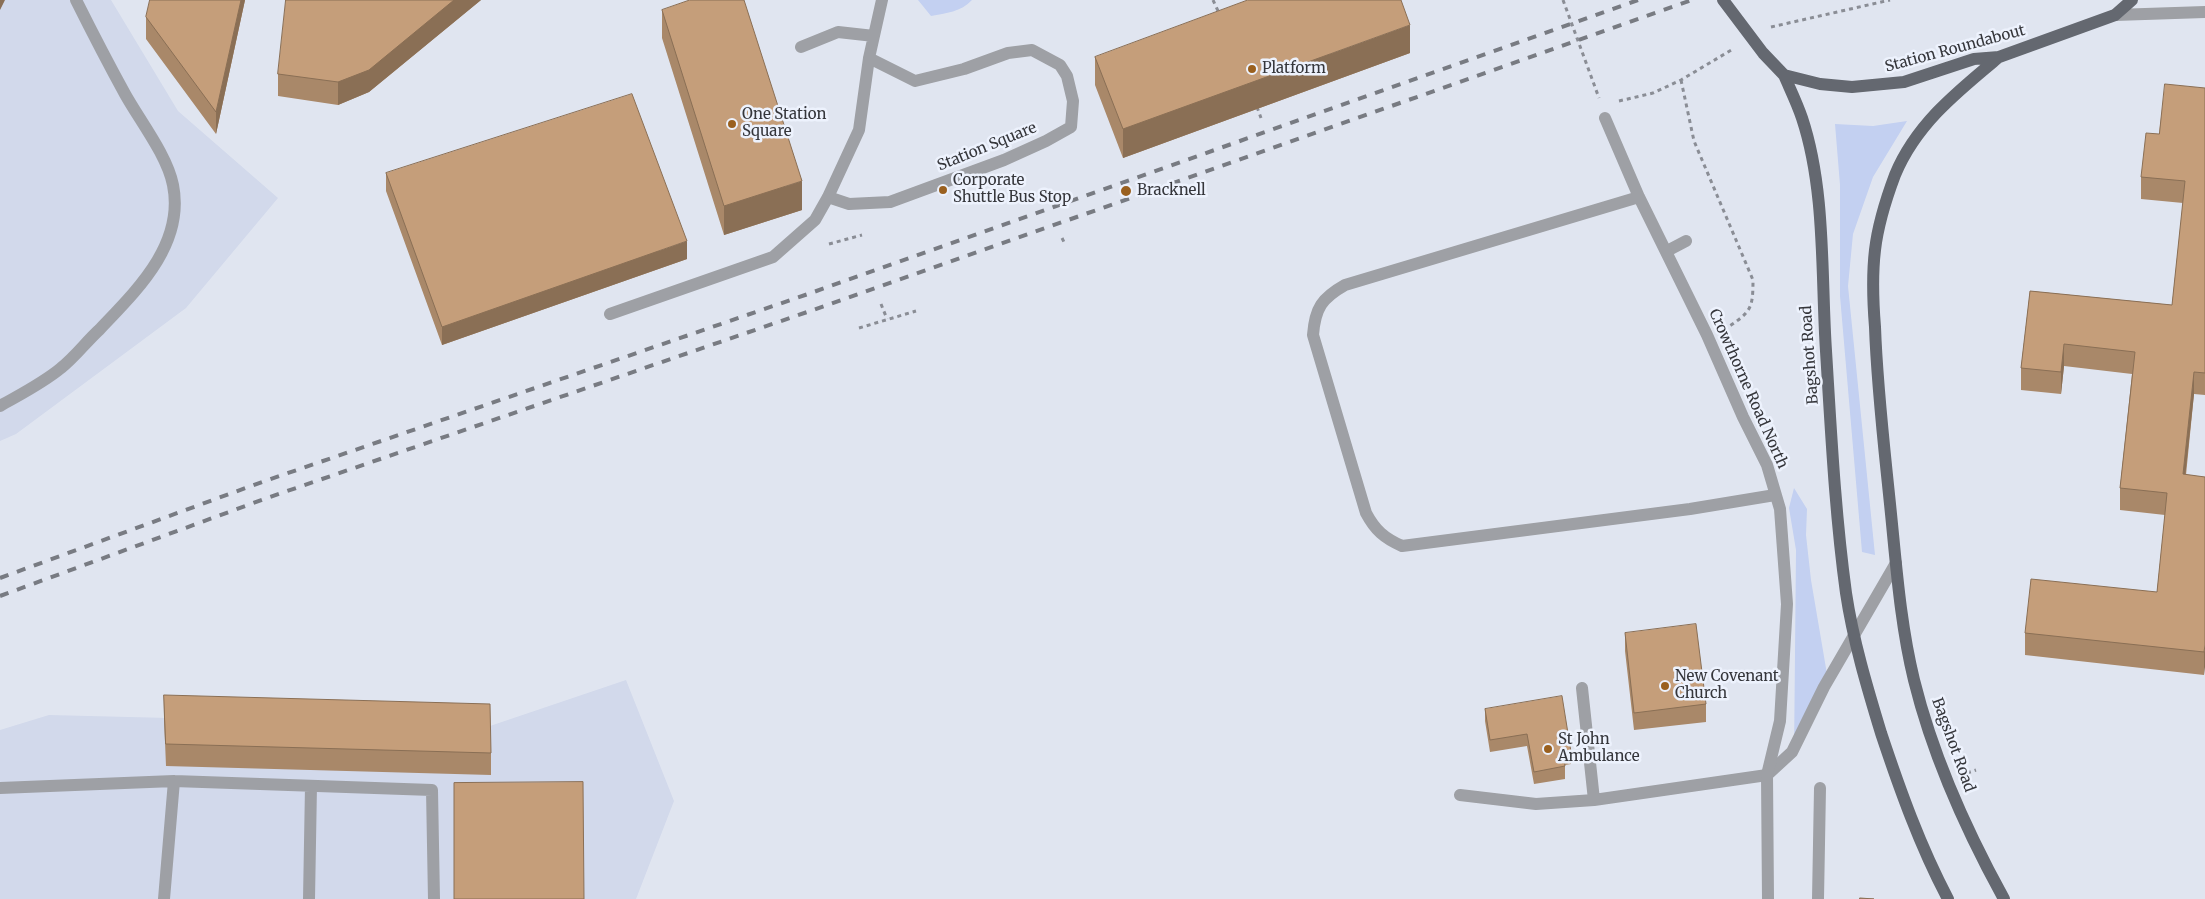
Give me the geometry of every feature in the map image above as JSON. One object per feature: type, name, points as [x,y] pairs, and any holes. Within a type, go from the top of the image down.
[{"type":"main road","points":[[1723,0],[1763,53],[1784,75]]},
{"type":"main road","name":"Station Roundabout","points":[[1784,75],[1820,84],[1852,87],[1904,82],[1974,60],[1999,57],[2115,16],[2132,0]]},
{"type":"main road","name":"Bagshot Road","points":[[1999,57],[1954,94],[1919,131],[1896,173],[1879,224],[1875,250],[1874,279],[1875,348],[1880,416],[1896,563],[1914,678],[1926,721],[1946,779],[1973,841],[2004,899]]},
{"type":"main road","name":"Bagshot Road","points":[[1784,75],[1802,119],[1814,173],[1841,543],[1847,594],[1855,636],[1868,688],[1892,767],[1948,899]]},
{"type":"street","points":[[0,406],[62,368],[102,327],[136,290],[162,256],[171,228],[174,206],[173,184],[165,162],[125,93],[76,0]]},
{"type":"street","points":[[610,314],[773,258],[815,220],[828,197],[859,130],[869,58],[882,0]]},
{"type":"street","points":[[2115,16],[2205,12]]},
{"type":"street","points":[[801,47],[838,32],[874,36]]},
{"type":"street","name":"Station Square","points":[[828,197],[850,204],[890,202],[1004,160],[1046,141],[1070,127],[1073,101],[1067,76],[1060,65],[1032,50],[1008,53],[964,69],[915,80],[869,58]]},
{"type":"street","name":"Crowthorne Road North","points":[[1605,118],[1639,198],[1707,335],[1766,465],[1780,509],[1787,604],[1780,722],[1767,774],[1768,899]]},
{"type":"street","points":[[1639,198],[1345,285],[1329,294],[1319,306],[1314,322],[1313,336],[1366,513],[1373,527],[1382,535],[1402,546],[1690,509],[1775,494]]},
{"type":"street","points":[[1667,252],[1686,242]]},
{"type":"street","points":[[1460,796],[1536,804],[1594,800],[1767,774],[1792,752],[1824,687],[1896,563]]},
{"type":"street","points":[[1582,688],[1594,800]]},
{"type":"street","points":[[164,899],[174,781]]},
{"type":"street","points":[[0,788],[174,781],[432,790],[434,899]]},
{"type":"street","points":[[309,899],[311,786]]},
{"type":"street","points":[[1818,899],[1820,788]]},
{"type":"path","points":[[1213,0],[1221,18]]},
{"type":"path","points":[[1563,0],[1596,90]]},
{"type":"path","points":[[1767,30],[1775,25],[1890,0]]},
{"type":"path","points":[[1613,103],[1653,93],[1681,80],[1741,45]]},
{"type":"path","points":[[1681,80],[1694,141],[1754,280],[1753,300],[1746,315],[1728,327],[1707,335]]},
{"type":"path","points":[[1254,100],[1262,118]]},
{"type":"path","points":[[829,244],[862,235]]},
{"type":"path","points":[[881,304],[887,319]]},
{"type":"path","points":[[859,328],[916,311]]},
{"type":"shaded area","points":[[0,0],[111,0],[178,111],[278,198],[186,308],[16,434],[0,441]]},
{"type":"shaded area","points":[[918,0],[972,0],[958,10],[931,16]]},
{"type":"shaded area","points":[[1907,121],[1873,177],[1853,234],[1848,286],[1875,555],[1862,552],[1840,296],[1840,185],[1835,124],[1873,126]]},
{"type":"shaded area","points":[[1794,488],[1807,509],[1806,535],[1811,580],[1828,680],[1794,756],[1796,550],[1789,508]]},
{"type":"shaded area","points":[[626,680],[674,801],[636,899],[0,899],[0,730],[49,715],[490,726]]},
{"type":"building","points":[[150,0],[241,0],[216,112],[146,17]]},
{"type":"building","points":[[286,0],[454,0],[369,70],[338,82],[278,74]]},
{"type":"building","name":"One Station Square","points":[[690,0],[744,0],[802,181],[724,206],[662,10]]},
{"type":"building","name":"Bracknell","points":[[1248,0],[1401,0],[1410,25],[1123,129],[1095,57]]},
{"type":"building","points":[[2165,84],[2205,88],[2205,373],[2194,372],[2183,474],[2205,477],[2204,652],[2025,633],[2031,579],[2157,592],[2167,493],[2120,488],[2135,352],[2064,344],[2061,372],[2021,368],[2030,291],[2172,305],[2185,181],[2141,177],[2146,133],[2159,134]]},
{"type":"building","points":[[632,94],[687,241],[442,327],[386,173]]},
{"type":"building","name":"New Covenant Church","points":[[1696,624],[1706,704],[1634,713],[1625,633]]},
{"type":"building","points":[[164,695],[490,704],[491,753],[166,744]]},
{"type":"building","name":"St John Ambulance","points":[[1562,696],[1571,752],[1563,753],[1565,766],[1534,772],[1527,734],[1490,740],[1485,709]]},
{"type":"building","points":[[583,782],[584,899],[454,899],[454,783]]},
{"type":"railway","points":[[0,578],[262,482],[808,294],[1638,0]]},
{"type":"railway","points":[[0,596],[267,498],[813,310],[1692,0]]},
{"type":"place","name":"Platform","points":[[1252,69]]},
{"type":"place","name":"One Station Square","points":[[732,124]]},
{"type":"place","name":"Corporate Shuttle Bus Stop","points":[[943,190]]},
{"type":"place","name":"Bracknell","points":[[1126,191]]},
{"type":"place","name":"New Covenant Church","points":[[1665,686]]},
{"type":"place","name":"St John Ambulance","points":[[1548,749]]}]
